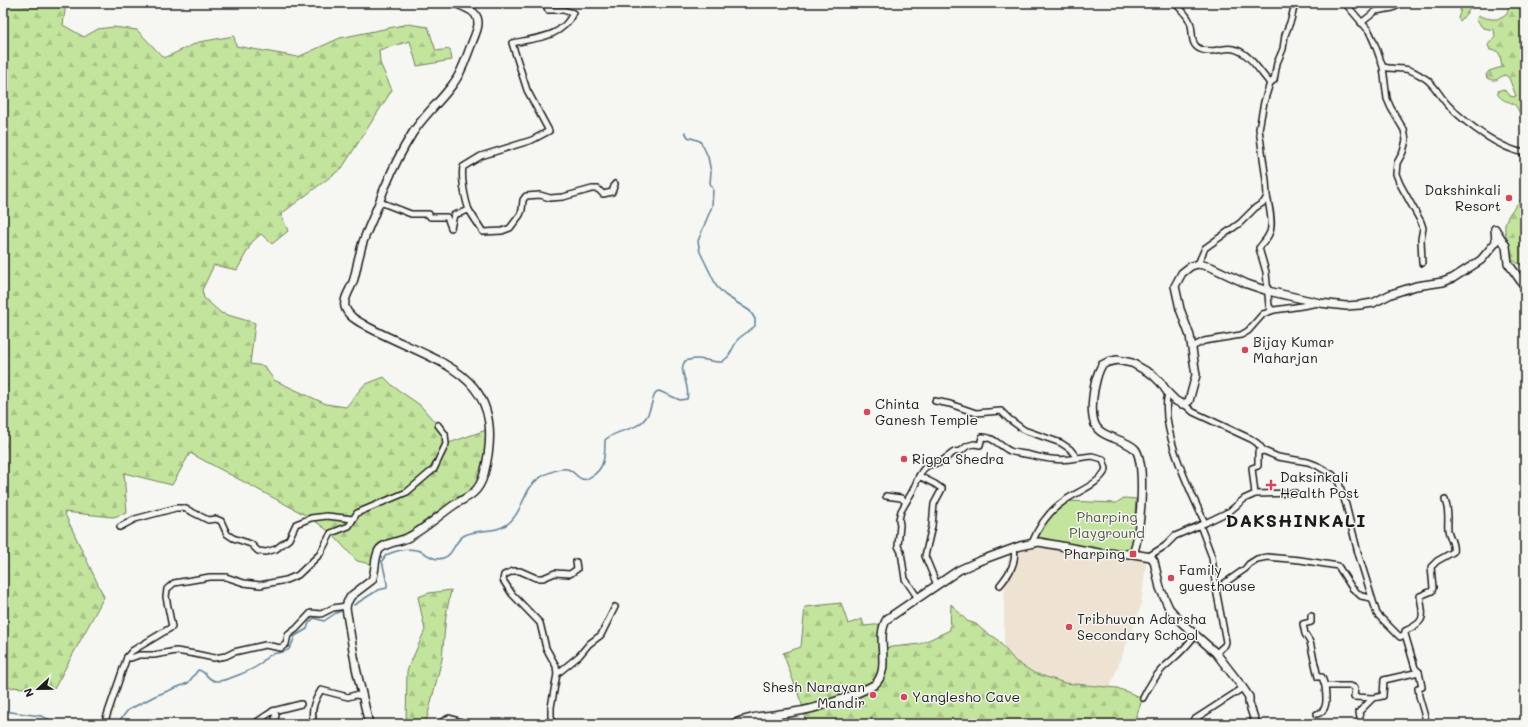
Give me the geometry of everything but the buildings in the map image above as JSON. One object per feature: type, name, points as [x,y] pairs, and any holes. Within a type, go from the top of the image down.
[{"type":"main road","points":[[369,724],[362,696],[346,606],[351,596],[372,580],[377,554],[383,547],[405,539],[418,532],[474,492],[484,475],[488,447],[489,429],[487,412],[480,394],[473,384],[460,374],[431,357],[359,322],[348,313],[345,307],[345,301],[353,283],[365,234],[380,202],[388,180],[412,134],[454,84],[462,71],[475,35],[478,21],[475,14],[455,3]]},
{"type":"main road","points":[[1133,554],[1140,524],[1142,483],[1139,456],[1135,449],[1128,444],[1098,430],[1094,423],[1092,413],[1096,379],[1098,371],[1102,365],[1108,362],[1117,360],[1132,363],[1153,375],[1176,401],[1184,404],[1189,401],[1196,375],[1190,336],[1180,309],[1175,286],[1182,273],[1191,266],[1198,264],[1212,267],[1248,284],[1268,291],[1320,303],[1346,306],[1360,305],[1410,288],[1443,282],[1453,278],[1481,260],[1496,242],[1495,229],[1505,244],[1509,265],[1525,287]]},
{"type":"main road","points":[[733,724],[749,718],[796,712],[816,707],[874,685],[881,673],[882,633],[887,619],[959,570],[1014,548],[1039,542],[1098,554],[1133,554],[1149,556],[1154,561],[1160,588],[1170,608],[1179,620],[1216,653],[1243,688],[1249,697],[1249,703],[1256,724]]},
{"type":"main road","points":[[440,724],[450,719],[465,724]]},
{"type":"street","points":[[545,3],[548,10],[563,10],[573,13],[569,22],[558,31],[543,37],[512,43],[527,90],[549,131],[532,140],[481,156],[463,167],[462,174],[466,202],[469,210],[483,232],[502,231],[510,228],[520,215],[523,200],[526,196],[540,195],[550,198],[563,197],[592,188],[598,189],[603,194],[612,192],[615,184]]},
{"type":"street","points":[[1175,3],[1191,23],[1193,43],[1199,49],[1209,52],[1230,48],[1238,50],[1250,57],[1259,72],[1270,83]]},
{"type":"street","points":[[1272,310],[1269,306],[1266,272],[1259,248],[1270,234],[1271,230],[1259,129],[1262,108],[1270,83],[1274,80],[1277,63],[1283,49],[1285,35],[1291,20],[1295,3]]},
{"type":"street","points":[[1345,3],[1369,31],[1383,67],[1387,99],[1404,130],[1406,140],[1403,152],[1397,163],[1396,174],[1423,228],[1421,239],[1422,263]]},
{"type":"street","points":[[1361,23],[1376,11],[1393,8],[1402,3]]},
{"type":"street","points":[[1383,67],[1393,70],[1404,69],[1414,72],[1434,86],[1450,108],[1476,130],[1514,151],[1525,153]]},
{"type":"street","points":[[1198,264],[1205,248],[1240,223],[1255,208],[1264,202],[1267,196]]},
{"type":"street","points":[[380,202],[411,214],[425,213],[429,214],[430,217],[447,217],[452,228],[454,215],[469,210]]},
{"type":"street","points":[[1192,347],[1204,341],[1241,335],[1248,331],[1263,314],[1272,310],[1320,303]]},
{"type":"street","points":[[1168,393],[1166,410],[1168,426],[1184,478],[1202,524],[1212,557],[1216,589],[1226,642],[1216,653]]},
{"type":"street","points":[[935,401],[950,404],[976,413],[1001,411],[1024,430],[1061,443],[1070,449],[1077,458]]},
{"type":"street","points":[[1184,404],[1193,412],[1251,439],[1257,443],[1264,452]]},
{"type":"street","points":[[104,724],[127,657],[132,651],[172,627],[166,596],[167,589],[174,583],[210,577],[226,577],[244,583],[260,585],[286,580],[298,575],[320,554],[331,533],[348,526],[357,514],[407,492],[434,469],[446,444],[445,434],[438,425]]},
{"type":"street","points":[[918,598],[905,579],[901,552],[898,546],[899,519],[921,472],[927,466],[932,463],[939,464],[954,452],[961,451],[967,446],[974,444],[980,445],[982,437],[991,439],[1010,451],[1020,454],[1057,460],[1092,456],[1097,456],[1103,459],[1106,469],[1100,479],[1052,510],[1042,522],[1032,543]]},
{"type":"street","points":[[1255,494],[1252,468],[1258,466],[1258,452],[1264,452],[1278,458],[1308,462],[1333,475],[1339,483],[1346,504],[1371,598],[1377,614],[1400,637],[1405,631],[1420,623],[1422,618],[1420,596],[1432,591],[1433,588],[1431,567],[1437,561],[1453,552],[1454,548],[1448,530],[1449,511],[1446,500]]},
{"type":"street","points":[[919,476],[942,489],[934,504],[932,526],[925,556],[937,585]]},
{"type":"street","points":[[1149,556],[1165,546],[1175,536],[1230,511],[1244,499],[1255,494],[1295,493]]},
{"type":"street","points":[[886,496],[901,498],[906,502]]},
{"type":"street","points":[[120,527],[135,519],[176,508],[184,508],[208,520],[216,519],[221,521],[227,534],[251,544],[258,551],[266,552],[276,549],[289,539],[296,524],[311,518],[327,516],[353,519]]},
{"type":"street","points":[[1000,585],[1010,574],[1013,567],[1015,554],[1014,548]]},
{"type":"street","points":[[1216,589],[1244,570],[1249,564],[1257,559],[1267,557],[1338,566],[1352,588],[1361,596],[1371,598]]},
{"type":"street","points":[[552,724],[551,707],[557,674],[556,666],[546,648],[540,623],[512,594],[503,580],[504,575],[513,571],[536,578],[543,578],[555,574],[570,574],[577,569],[576,562]]},
{"type":"street","points":[[127,657],[131,658],[139,655],[154,655],[176,651],[214,658],[264,645],[281,648],[286,644],[288,635],[296,629],[311,612],[321,614],[333,608],[346,606]]},
{"type":"street","points":[[557,674],[579,656],[589,644],[602,635],[615,607]]},
{"type":"street","points":[[1311,616],[1311,622],[1303,624],[1305,634],[1310,642],[1318,676],[1322,677],[1325,686],[1326,700],[1325,709],[1321,713],[1317,714]]},
{"type":"street","points":[[1404,634],[1415,668],[1419,672],[1422,687],[1418,688],[1419,696],[1427,724]]},
{"type":"street","points":[[1143,698],[1149,685],[1162,669],[1177,656],[1195,635]]},
{"type":"street","points":[[1325,686],[1350,686],[1355,688],[1354,697],[1373,698],[1383,696],[1384,680],[1419,672]]},
{"type":"street","points":[[1190,724],[1194,719],[1243,688]]},
{"type":"street","points":[[309,724],[313,720],[311,712],[322,690],[348,697],[354,695],[362,696]]},
{"type":"street","points":[[1362,724],[1359,712],[1373,698]]},
{"type":"street","points":[[258,721],[273,711],[302,704]]},
{"type":"street","points":[[273,711],[276,715],[274,724]]},
{"type":"shaded area","name":"Tribhuvan Adarsha Secondary School","points":[[1032,543],[1147,555],[1141,606],[1110,687],[1065,683],[1034,673],[1015,661],[1004,647],[1004,600],[1009,550]]},
{"type":"green space","points":[[5,3],[66,3],[63,25],[84,37],[98,29],[113,27],[137,30],[164,58],[199,42],[234,36],[236,46],[298,57],[340,38],[408,24],[428,27],[436,51],[450,49],[452,60],[417,66],[410,41],[379,50],[380,63],[392,90],[342,168],[281,214],[288,231],[272,244],[261,234],[252,242],[237,270],[214,265],[202,290],[204,298],[221,313],[255,323],[250,364],[264,366],[274,380],[326,404],[346,407],[364,385],[384,377],[394,387],[420,405],[445,434],[446,444],[489,429],[481,484],[429,525],[383,547],[375,565],[357,561],[331,533],[311,518],[190,453],[172,485],[124,473],[127,513],[113,517],[64,512],[104,597],[54,689],[3,687],[3,5]]},
{"type":"green space","points":[[1461,3],[1475,3],[1460,21],[1458,18]]},
{"type":"green space","points":[[1514,3],[1525,3],[1525,126],[1515,105],[1498,95],[1498,91],[1503,89],[1512,97],[1516,96],[1509,78],[1505,75],[1497,80],[1487,78],[1486,75],[1489,71],[1502,67],[1500,55],[1497,51],[1490,50],[1488,45],[1495,36],[1494,30],[1483,28],[1476,20],[1479,16],[1490,19],[1504,17],[1507,14],[1509,6]]},
{"type":"green space","points":[[1525,195],[1525,271],[1523,266],[1515,262],[1511,257],[1505,234],[1505,225],[1506,220],[1512,211]]},
{"type":"green space","name":"Pharping Playground","points":[[1124,498],[1136,499],[1133,554],[1032,543],[1042,522],[1067,501],[1116,503]]},
{"type":"green space","points":[[451,590],[446,615],[442,659],[426,722],[428,724],[406,724],[407,671],[425,630],[418,597],[429,593]]},
{"type":"green space","points":[[841,603],[848,624],[862,619],[864,626],[884,624],[883,648],[920,644],[950,630],[951,604],[967,621],[976,624],[986,633],[996,638],[1015,661],[1034,673],[1065,683],[1117,688],[1143,698],[1133,724],[805,724],[804,710],[783,653],[801,647],[805,607]]},
{"type":"waterway","points":[[354,605],[378,590],[387,588],[382,561],[386,555],[401,550],[412,549],[420,551],[436,559],[443,558],[450,554],[461,537],[471,533],[501,528],[511,521],[519,510],[531,486],[535,481],[544,475],[560,469],[567,469],[583,479],[587,479],[595,474],[603,462],[605,440],[610,436],[638,425],[643,421],[647,416],[656,392],[659,391],[680,400],[687,399],[688,393],[682,369],[685,361],[700,359],[722,362],[728,357],[738,339],[755,326],[755,319],[750,311],[725,295],[717,287],[700,252],[698,241],[712,206],[713,189],[710,183],[711,172],[708,157],[700,141],[688,137],[685,132]]},
{"type":"waterway","points":[[117,724],[128,710],[155,696],[188,683],[198,670],[203,672],[213,681],[225,680],[238,675],[259,665],[271,655],[288,650],[295,636],[307,629],[309,623],[314,618],[324,621],[341,611]]},
{"type":"waterway","points":[[3,711],[41,716],[59,724]]},
{"type":"place","name":"Dakshinkali Resort","points":[[1509,198]]},
{"type":"place","name":"Bijay Kumar Maharjan","points":[[1245,350]]},
{"type":"place","name":"Chinta Ganesh Temple","points":[[867,412]]},
{"type":"place","name":"Rigpa Shedra","points":[[904,459]]},
{"type":"place","name":"Daksinkali Health Post","points":[[1271,485]]},
{"type":"place","name":"Pharping","points":[[1133,554]]},
{"type":"place","name":"Family guesthouse","points":[[1171,578]]},
{"type":"place","name":"Tribhuvan Adarsha Secondary School","points":[[1069,627]]},
{"type":"place","name":"Shesh Narayan Mandir","points":[[873,695]]},
{"type":"place","name":"Yanglesho Cave","points":[[904,697]]},
{"type":"district","name":"DAKSHINKALI","points":[[1296,521]]}]
